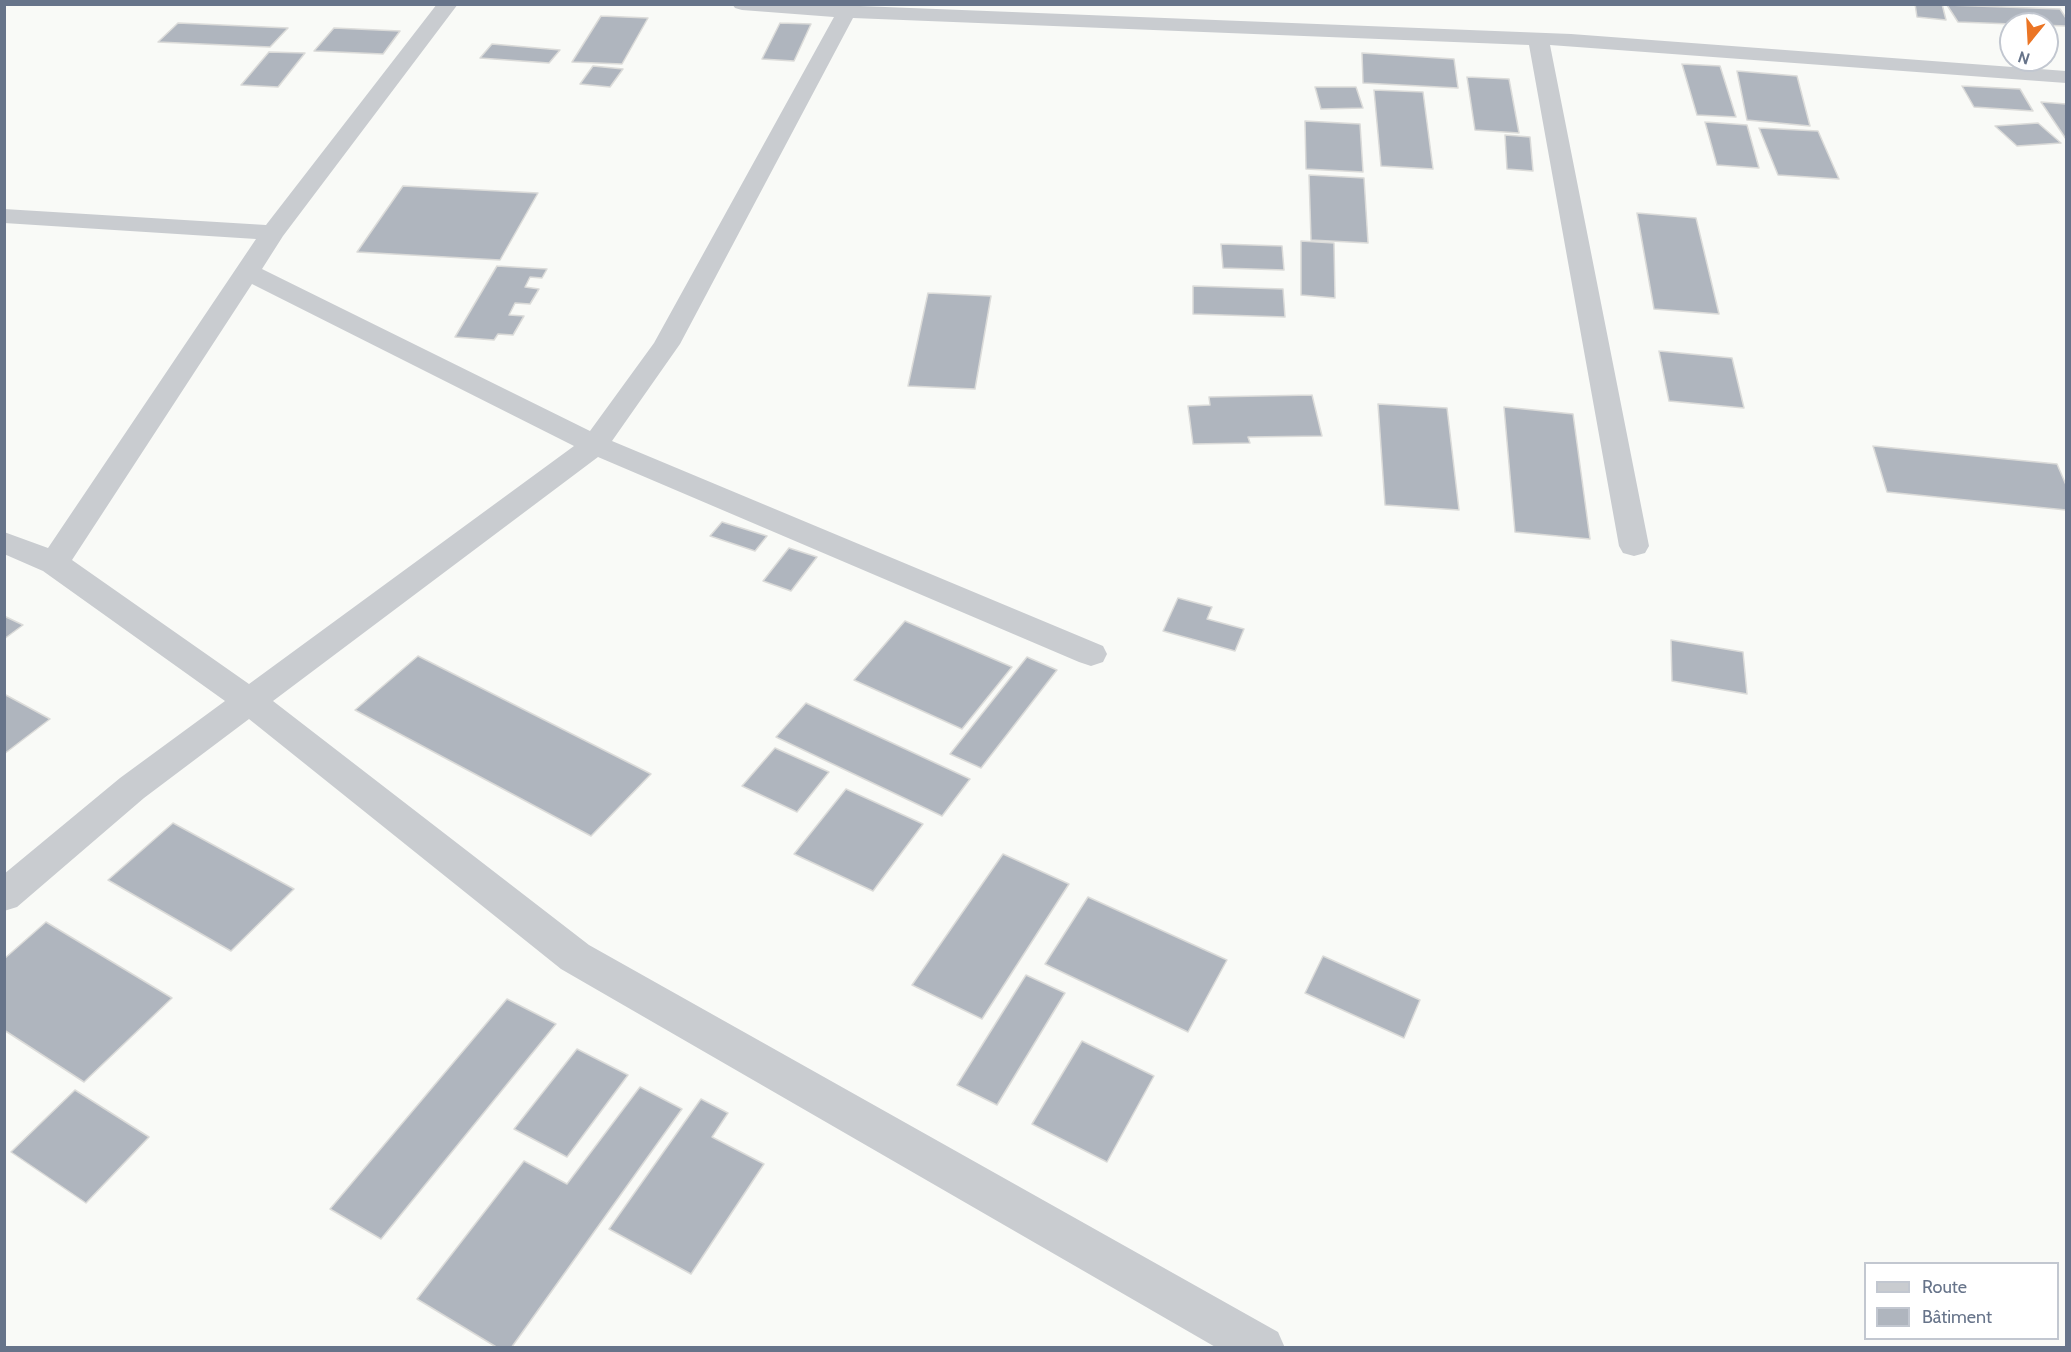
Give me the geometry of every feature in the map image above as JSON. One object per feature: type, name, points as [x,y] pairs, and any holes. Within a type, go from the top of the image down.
[{"type":"street","points":[[54,563],[273,233],[448,4]]},
{"type":"street","points":[[742,4],[1538,39],[2067,77]]},
{"type":"street","points":[[4,896],[132,788],[595,445],[667,344],[849,8]]},
{"type":"street","points":[[1538,39],[1634,546]]},
{"type":"street","points":[[4,216],[273,233]]},
{"type":"street","points":[[247,272],[595,445],[1091,654]]},
{"type":"street","points":[[4,542],[54,563],[250,702],[575,957],[1262,1347]]},
{"type":"building","points":[[1915,4],[1942,4],[1946,20],[1917,17]]},
{"type":"building","points":[[1947,5],[2060,9],[2066,18],[2066,26],[2059,26],[2059,12],[1999,12],[1999,24],[1958,22]]},
{"type":"building","points":[[601,16],[648,18],[622,64],[572,62]]},
{"type":"building","points":[[178,23],[288,28],[270,47],[158,42]]},
{"type":"building","points":[[780,23],[811,24],[794,61],[762,59]]},
{"type":"building","points":[[334,28],[400,31],[383,54],[314,51]]},
{"type":"building","points":[[492,44],[560,50],[549,63],[480,58]]},
{"type":"building","points":[[269,52],[305,53],[278,87],[241,85]]},
{"type":"building","points":[[1362,53],[1454,59],[1458,88],[1363,83]]},
{"type":"building","points":[[1682,64],[1720,66],[1736,117],[1697,115]]},
{"type":"building","points":[[593,66],[623,69],[610,87],[580,84]]},
{"type":"building","points":[[1737,71],[1797,76],[1810,126],[1747,120]]},
{"type":"building","points":[[1467,77],[1509,79],[1519,133],[1475,130]]},
{"type":"building","points":[[1962,86],[2020,89],[2033,111],[1974,107]]},
{"type":"building","points":[[1315,87],[1356,87],[1363,108],[1321,109]]},
{"type":"building","points":[[1374,90],[1423,92],[1433,169],[1381,166]]},
{"type":"building","points":[[2041,102],[2066,104],[2066,139]]},
{"type":"building","points":[[1305,121],[1360,124],[1363,172],[1306,169]]},
{"type":"building","points":[[1705,122],[1747,125],[1759,168],[1717,165]]},
{"type":"building","points":[[2038,123],[2061,143],[2017,146],[1995,126]]},
{"type":"building","points":[[1759,128],[1818,131],[1839,179],[1778,175]]},
{"type":"building","points":[[1505,135],[1530,137],[1533,171],[1507,169]]},
{"type":"building","points":[[1309,175],[1364,178],[1368,243],[1311,240]]},
{"type":"building","points":[[403,186],[538,193],[500,260],[357,252]]},
{"type":"building","points":[[1637,213],[1696,218],[1719,314],[1654,309]]},
{"type":"building","points":[[1301,241],[1334,243],[1335,298],[1301,295]]},
{"type":"building","points":[[1221,244],[1282,246],[1284,270],[1223,268]]},
{"type":"building","points":[[497,266],[547,269],[542,278],[530,277],[525,287],[539,289],[530,304],[515,303],[509,315],[524,316],[513,335],[498,334],[494,340],[455,337]]},
{"type":"building","points":[[1193,286],[1283,289],[1285,317],[1193,314]]},
{"type":"building","points":[[928,293],[991,296],[975,389],[908,386]]},
{"type":"building","points":[[1659,351],[1732,358],[1744,408],[1669,401]]},
{"type":"building","points":[[1312,395],[1322,436],[1248,437],[1250,443],[1193,444],[1188,406],[1210,405],[1209,397]]},
{"type":"building","points":[[1378,404],[1447,408],[1459,510],[1385,505]]},
{"type":"building","points":[[1504,407],[1573,414],[1590,539],[1515,532]]},
{"type":"building","points":[[1873,446],[2057,464],[2066,485],[2066,510],[1887,492]]},
{"type":"building","points":[[722,522],[767,536],[755,551],[710,536]]},
{"type":"building","points":[[789,548],[817,557],[791,591],[763,581]]},
{"type":"building","points":[[1178,598],[1212,607],[1207,619],[1244,629],[1235,651],[1163,631]]},
{"type":"building","points":[[4,616],[23,625],[4,639]]},
{"type":"building","points":[[905,621],[1012,667],[962,729],[854,680]]},
{"type":"building","points":[[1671,640],[1743,652],[1747,694],[1672,681]]},
{"type":"building","points":[[418,656],[651,774],[591,836],[355,710]]},
{"type":"building","points":[[1027,657],[1057,670],[981,768],[950,754]]},
{"type":"building","points":[[4,694],[50,719],[4,754]]},
{"type":"building","points":[[806,703],[970,779],[942,816],[776,737]]},
{"type":"building","points":[[775,748],[829,772],[797,812],[742,786]]},
{"type":"building","points":[[846,789],[923,824],[873,891],[794,854]]},
{"type":"building","points":[[173,823],[294,889],[231,951],[108,880]]},
{"type":"building","points":[[1003,854],[1069,884],[982,1019],[912,985]]},
{"type":"building","points":[[1088,897],[1227,960],[1188,1032],[1045,964]]},
{"type":"building","points":[[46,922],[172,998],[84,1082],[4,1030],[4,959]]},
{"type":"building","points":[[1323,956],[1420,1000],[1404,1038],[1305,993]]},
{"type":"building","points":[[1026,975],[1065,993],[997,1105],[957,1085]]},
{"type":"building","points":[[507,999],[556,1024],[381,1239],[330,1209]]},
{"type":"building","points":[[1082,1041],[1154,1076],[1107,1162],[1032,1124]]},
{"type":"building","points":[[577,1049],[628,1075],[567,1157],[514,1129]]},
{"type":"building","points":[[640,1087],[682,1109],[511,1348],[498,1348],[417,1299],[524,1161],[567,1184]]},
{"type":"building","points":[[75,1090],[149,1137],[86,1203],[11,1152]]},
{"type":"building","points":[[701,1099],[728,1113],[712,1137],[764,1164],[691,1274],[609,1229]]}]
